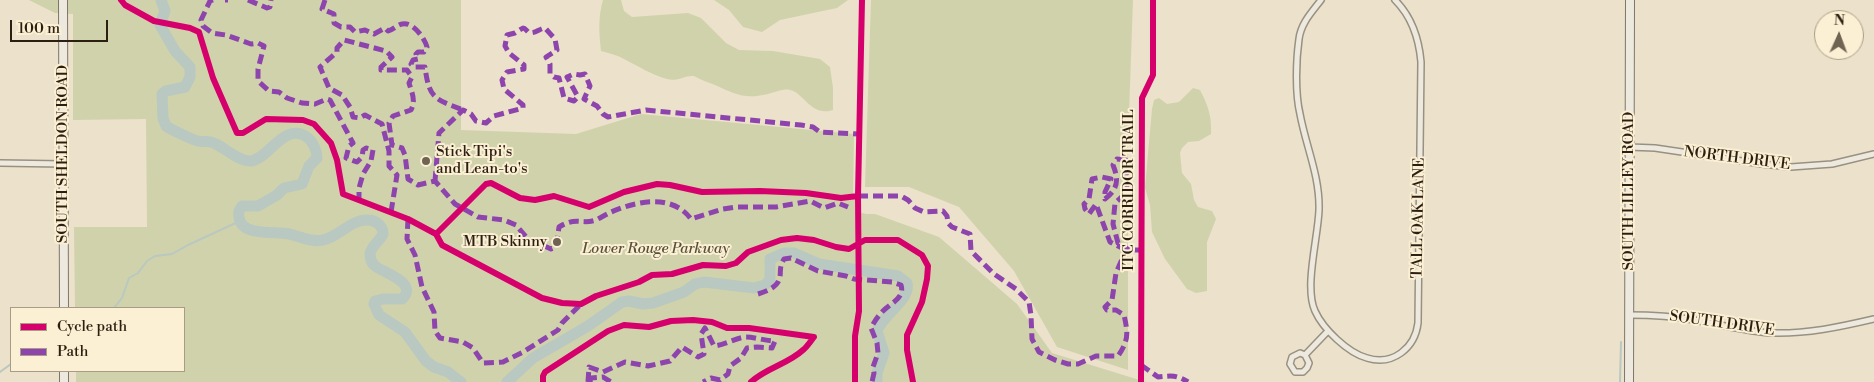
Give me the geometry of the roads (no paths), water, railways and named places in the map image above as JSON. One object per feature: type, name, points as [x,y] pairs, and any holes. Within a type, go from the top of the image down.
[{"type":"street","name":"SOUTH SHELDON ROAD","points":[[62,0],[64,307]]},
{"type":"street","points":[[1305,355],[1328,331],[1315,311],[1311,299],[1310,281],[1319,210],[1314,163],[1300,114],[1298,97],[1299,38],[1304,23],[1321,0]]},
{"type":"street","name":"TALL OAK LANE","points":[[1328,331],[1367,359],[1383,360],[1397,357],[1404,352],[1417,332],[1421,62],[1415,31],[1403,8],[1395,0]]},
{"type":"street","name":"SOUTH LILLEY ROAD","points":[[1629,382],[1630,0]]},
{"type":"street","name":"NORTH DRIVE","points":[[1629,147],[1655,148],[1791,167],[1832,164],[1874,154]]},
{"type":"street","points":[[0,163],[63,164]]},
{"type":"street","name":"SOUTH DRIVE","points":[[1629,315],[1691,319],[1772,333],[1822,330],[1874,319]]},
{"type":"waterway","points":[[161,0],[165,11],[160,25],[175,51],[190,67],[190,77],[185,87],[166,91],[162,94],[163,118],[166,126],[196,140],[208,141],[220,146],[247,161],[258,159],[278,142],[292,134],[300,134],[308,138],[315,150],[317,158],[309,166],[302,184],[284,188],[277,195],[258,206],[242,206],[239,210],[241,223],[246,228],[260,232],[289,234],[319,241],[329,238],[356,222],[362,220],[376,222],[382,228],[383,234],[371,251],[371,261],[378,268],[397,278],[406,287],[406,293],[402,299],[375,301],[374,304],[379,315],[405,332],[426,361],[434,367],[448,372],[461,382]]},
{"type":"waterway","points":[[115,307],[122,298],[129,278],[138,273],[147,261],[155,256],[172,254],[240,221]]},
{"type":"waterway","points":[[507,382],[533,358],[588,326],[622,302],[653,303],[684,292],[695,284],[704,282],[754,288],[765,285],[770,280],[770,259],[784,253],[794,253],[819,264],[898,276],[907,283],[905,295],[877,331],[884,353],[877,373],[877,382]]},
{"type":"waterway","points":[[1620,382],[1621,342]]},
{"type":"waterway","points":[[0,372],[10,365]]},
{"type":"place","name":"Stick Tipi's and Lean-to's","points":[[426,161]]},
{"type":"place","name":"MTB Skinny","points":[[557,242]]},
{"type":"park label","name":"Lower Rouge Parkway","points":[[656,249]]}]
